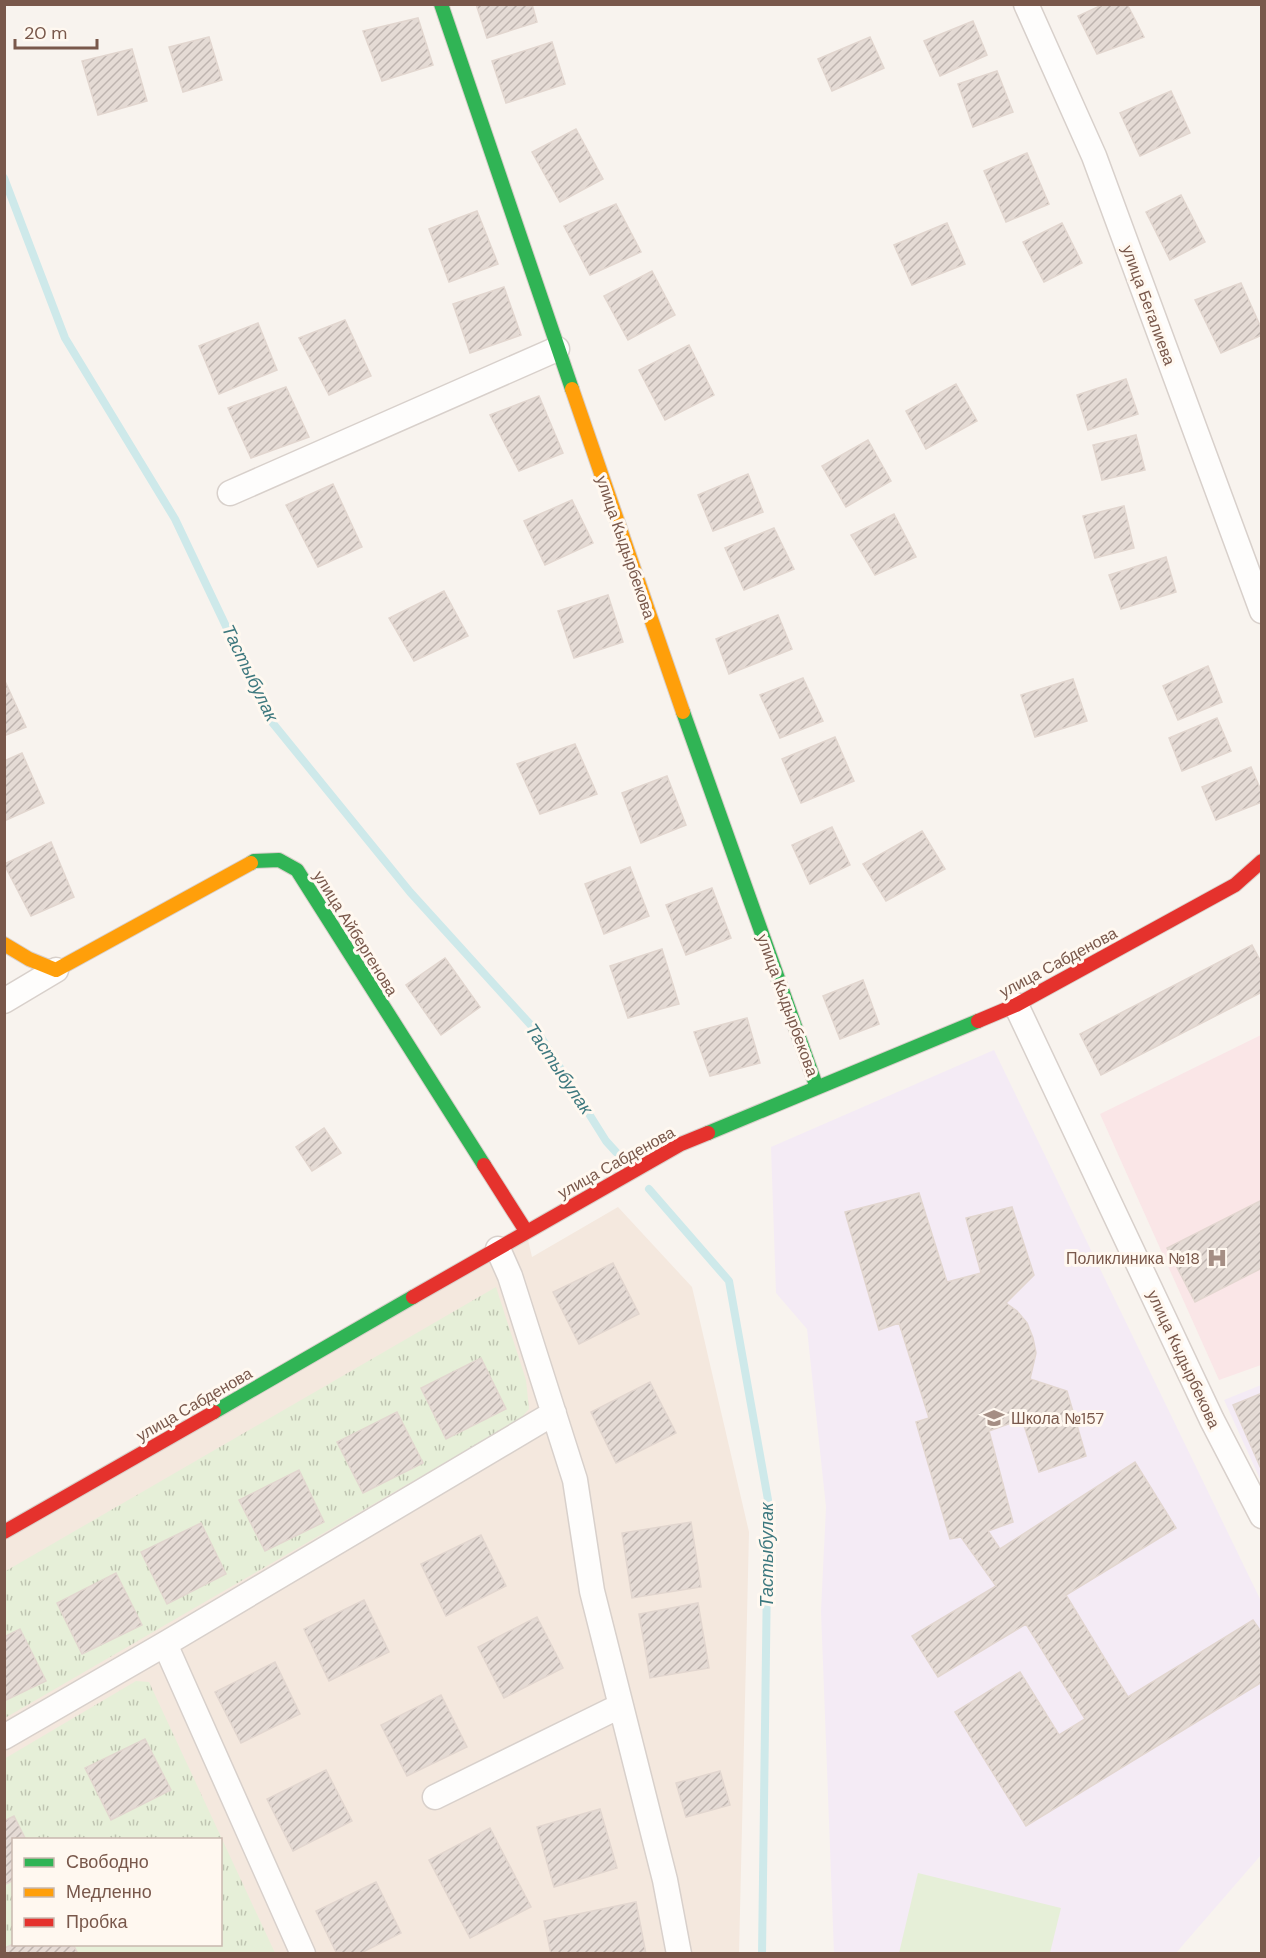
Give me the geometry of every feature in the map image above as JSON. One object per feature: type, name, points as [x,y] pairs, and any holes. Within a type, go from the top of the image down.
[{"type":"street","name":"улица Кыдырбекова","points":[[441,4],[650,619],[817,1088]]},
{"type":"street","name":"улица Бегалиева","points":[[1026,4],[1094,156],[1262,611]]},
{"type":"street","points":[[230,493],[557,349]]},
{"type":"street","name":"улица Айбергенова","points":[[56,970],[254,861],[279,860],[297,870],[526,1231]]},
{"type":"street","name":"улица Сабденова","points":[[4,1532],[681,1143],[1016,1005],[1235,885],[1262,861]]},
{"type":"street","points":[[4,944],[29,959],[56,970]]},
{"type":"street","points":[[4,1001],[56,970]]},
{"type":"street","name":"улица Кыдырбекова","points":[[1016,1005],[1207,1409],[1262,1516]]},
{"type":"street","points":[[498,1249],[510,1276],[575,1480],[592,1591],[665,1880],[679,1953]]},
{"type":"street","points":[[4,1737],[554,1413]]},
{"type":"street","points":[[165,1644],[303,1953]]},
{"type":"street","points":[[435,1797],[620,1706]]},
{"type":"shaded area","points":[[1261,1035],[1261,1365],[1219,1380],[1100,1114]]},
{"type":"shaded area","name":"Школа №157","points":[[994,1050],[1261,1601],[1261,1855],[1176,1953],[834,1953],[821,1611],[826,1507],[807,1329],[776,1293],[771,1147]]},
{"type":"shaded area","points":[[618,1207],[692,1287],[749,1532],[739,1953],[5,1953],[4,1537],[526,1231],[532,1257]]},
{"type":"shaded area","points":[[1261,1385],[1261,1481],[1224,1400]]},
{"type":"green space","points":[[496,1287],[526,1380],[529,1409],[520,1419],[5,1718],[4,1572]]},
{"type":"green space","points":[[136,1681],[149,1682],[222,1838],[12,1838],[12,1946],[222,1946],[222,1839],[275,1953],[5,1953],[4,1759]]},
{"type":"green space","points":[[918,1873],[1061,1908],[1050,1953],[899,1953]]},
{"type":"building","points":[[476,4],[532,4],[537,22],[487,38]]},
{"type":"building","points":[[1104,4],[1127,4],[1144,37],[1097,54],[1078,16]]},
{"type":"building","points":[[418,18],[433,65],[382,81],[363,31]]},
{"type":"building","points":[[973,21],[987,55],[940,76],[924,41]]},
{"type":"building","points":[[209,37],[222,80],[183,92],[169,47]]},
{"type":"building","points":[[870,37],[884,68],[832,91],[818,59]]},
{"type":"building","points":[[552,42],[565,84],[506,103],[492,61]]},
{"type":"building","points":[[132,49],[147,101],[98,115],[82,61]]},
{"type":"building","points":[[997,71],[1013,112],[973,127],[958,84]]},
{"type":"building","points":[[1171,91],[1190,133],[1140,156],[1120,113]]},
{"type":"building","points":[[576,129],[603,179],[560,202],[532,152]]},
{"type":"building","points":[[1027,153],[1049,204],[1006,222],[984,171]]},
{"type":"building","points":[[1181,195],[1205,242],[1170,260],[1146,212]]},
{"type":"building","points":[[616,204],[641,252],[590,275],[564,226]]},
{"type":"building","points":[[477,211],[498,264],[449,282],[429,229]]},
{"type":"building","points":[[947,223],[965,264],[912,285],[894,245]]},
{"type":"building","points":[[1062,223],[1082,263],[1044,282],[1023,242]]},
{"type":"building","points":[[652,271],[675,315],[628,340],[604,296]]},
{"type":"building","points":[[1241,283],[1262,330],[1262,335],[1221,353],[1195,300]]},
{"type":"building","points":[[504,287],[521,335],[470,353],[453,304]]},
{"type":"building","points":[[345,320],[371,376],[329,395],[299,338]]},
{"type":"building","points":[[258,323],[277,370],[219,394],[199,346]]},
{"type":"building","points":[[689,345],[714,395],[665,420],[639,370]]},
{"type":"building","points":[[1126,379],[1138,414],[1088,430],[1077,395]]},
{"type":"building","points":[[956,384],[977,421],[926,449],[906,411]]},
{"type":"building","points":[[286,387],[309,437],[251,458],[228,408]]},
{"type":"building","points":[[539,396],[563,453],[519,471],[490,415]]},
{"type":"building","points":[[1136,435],[1145,470],[1102,480],[1093,445]]},
{"type":"building","points":[[868,440],[891,481],[846,507],[822,466]]},
{"type":"building","points":[[748,474],[763,512],[713,531],[698,495]]},
{"type":"building","points":[[333,484],[362,547],[318,567],[286,505]]},
{"type":"building","points":[[572,500],[593,543],[545,565],[524,521]]},
{"type":"building","points":[[1124,506],[1134,548],[1095,558],[1083,516]]},
{"type":"building","points":[[894,514],[916,557],[875,575],[851,535]]},
{"type":"building","points":[[774,528],[794,569],[744,590],[725,548]]},
{"type":"building","points":[[1166,557],[1176,592],[1121,609],[1109,575]]},
{"type":"building","points":[[444,591],[468,636],[414,661],[389,618]]},
{"type":"building","points":[[608,595],[623,642],[574,658],[558,611]]},
{"type":"building","points":[[778,615],[792,649],[729,674],[716,639]]},
{"type":"building","points":[[1208,666],[1222,702],[1178,720],[1163,686]]},
{"type":"building","points":[[803,678],[823,721],[780,738],[760,695]]},
{"type":"building","points":[[4,679],[26,727],[4,736]]},
{"type":"building","points":[[1073,679],[1087,721],[1035,737],[1021,695]]},
{"type":"building","points":[[1217,718],[1231,751],[1182,771],[1169,738]]},
{"type":"building","points":[[835,737],[854,781],[801,803],[782,759]]},
{"type":"building","points":[[575,744],[597,794],[540,814],[517,764]]},
{"type":"building","points":[[22,753],[44,803],[4,821],[4,761]]},
{"type":"building","points":[[1251,767],[1262,793],[1262,802],[1216,820],[1202,787]]},
{"type":"building","points":[[667,776],[686,825],[641,843],[622,793]]},
{"type":"building","points":[[832,827],[850,865],[810,884],[792,845]]},
{"type":"building","points":[[922,831],[945,869],[886,901],[863,864]]},
{"type":"building","points":[[51,842],[74,897],[31,916],[4,864]]},
{"type":"building","points":[[630,867],[649,916],[604,934],[585,884]]},
{"type":"building","points":[[712,888],[731,938],[686,955],[666,905]]},
{"type":"building","points":[[1252,945],[1262,964],[1262,992],[1101,1075],[1080,1034]]},
{"type":"building","points":[[662,949],[679,1004],[628,1018],[610,966]]},
{"type":"building","points":[[445,958],[480,1007],[441,1035],[406,985]]},
{"type":"building","points":[[863,980],[879,1024],[840,1039],[823,996]]},
{"type":"building","points":[[747,1018],[760,1063],[710,1076],[694,1032]]},
{"type":"building","points":[[324,1128],[341,1153],[312,1171],[296,1147]]},
{"type":"building","name":"Школа №157","points":[[919,1193],[947,1282],[981,1273],[966,1218],[1012,1207],[1034,1275],[1006,1303],[1027,1323],[1033,1338],[1036,1353],[1030,1379],[1067,1391],[1086,1456],[1039,1472],[1022,1419],[989,1431],[1013,1522],[988,1531],[1000,1549],[1135,1462],[1176,1528],[1066,1595],[1128,1697],[1253,1620],[1262,1633],[1262,1682],[1026,1826],[955,1712],[1020,1672],[1059,1735],[1085,1719],[1026,1624],[938,1677],[912,1636],[996,1586],[961,1537],[950,1539],[916,1422],[929,1418],[899,1323],[879,1330],[845,1212]]},
{"type":"building","name":"Поликлиника №18","points":[[1262,1200],[1262,1268],[1195,1302],[1167,1248]]},
{"type":"building","points":[[613,1263],[639,1314],[579,1344],[553,1292]]},
{"type":"building","points":[[481,1358],[506,1409],[446,1439],[421,1388]]},
{"type":"building","points":[[650,1382],[676,1433],[616,1463],[591,1412]]},
{"type":"building","points":[[1262,1393],[1262,1471],[1233,1405]]},
{"type":"building","points":[[397,1412],[423,1463],[363,1493],[337,1442]]},
{"type":"building","points":[[299,1470],[324,1522],[265,1551],[239,1500]]},
{"type":"building","points":[[691,1522],[701,1587],[632,1598],[622,1533]]},
{"type":"building","points":[[201,1523],[226,1574],[167,1604],[141,1552]]},
{"type":"building","points":[[481,1535],[506,1586],[446,1616],[421,1564]]},
{"type":"building","points":[[116,1573],[142,1625],[82,1654],[57,1603]]},
{"type":"building","points":[[364,1600],[389,1652],[329,1681],[304,1629]]},
{"type":"building","points":[[698,1603],[709,1668],[650,1678],[639,1614]]},
{"type":"building","points":[[537,1617],[563,1668],[504,1698],[478,1647]]},
{"type":"building","points":[[20,1629],[46,1681],[4,1701],[4,1637]]},
{"type":"building","points":[[275,1662],[300,1714],[241,1743],[215,1692]]},
{"type":"building","points":[[441,1695],[467,1747],[407,1776],[381,1725]]},
{"type":"building","points":[[145,1739],[171,1790],[111,1820],[85,1768]]},
{"type":"building","points":[[326,1770],[352,1821],[293,1851],[267,1799]]},
{"type":"building","points":[[720,1771],[730,1805],[686,1817],[676,1783]]},
{"type":"building","points":[[600,1809],[617,1868],[554,1887],[537,1827]]},
{"type":"building","points":[[14,1816],[25,1838],[12,1838],[12,1881],[4,1885],[4,1821]]},
{"type":"building","points":[[490,1828],[531,1907],[470,1938],[429,1860]]},
{"type":"building","points":[[376,1882],[401,1933],[359,1954],[337,1954],[316,1911]]},
{"type":"building","points":[[636,1902],[646,1954],[551,1954],[544,1921]]},
{"type":"building","points":[[12,1945],[74,1946],[78,1954],[4,1954],[4,1948]]},
{"type":"waterway","name":"Тастыбулак","points":[[4,178],[65,338],[175,519],[271,721],[410,892],[539,1034],[606,1141],[616,1152]]},
{"type":"waterway","name":"Тастыбулак","points":[[649,1189],[729,1281],[768,1500],[762,1954]]},
{"type":"traffic: fast","points":[[441,4],[572,389]]},
{"type":"traffic: fast","points":[[683,712],[817,1088]]},
{"type":"traffic: fast","points":[[251,863],[279,860],[297,870],[484,1165]]},
{"type":"traffic: fast","points":[[708,1133],[978,1021]]},
{"type":"traffic: fast","points":[[214,1412],[413,1297]]},
{"type":"traffic: slow","points":[[572,389],[683,712]]},
{"type":"traffic: slow","points":[[4,944],[29,959],[56,970],[251,863]]},
{"type":"traffic: jam","points":[[978,1021],[1016,1005],[1235,885],[1262,861]]},
{"type":"traffic: jam","points":[[413,1297],[681,1144],[708,1133]]},
{"type":"traffic: jam","points":[[484,1165],[526,1231]]},
{"type":"traffic: jam","points":[[4,1532],[214,1412]]},
{"type":"place","name":"Поликлиника №18","points":[[1217,1258]]},
{"type":"place","name":"Школа №157","points":[[994,1418]]}]
